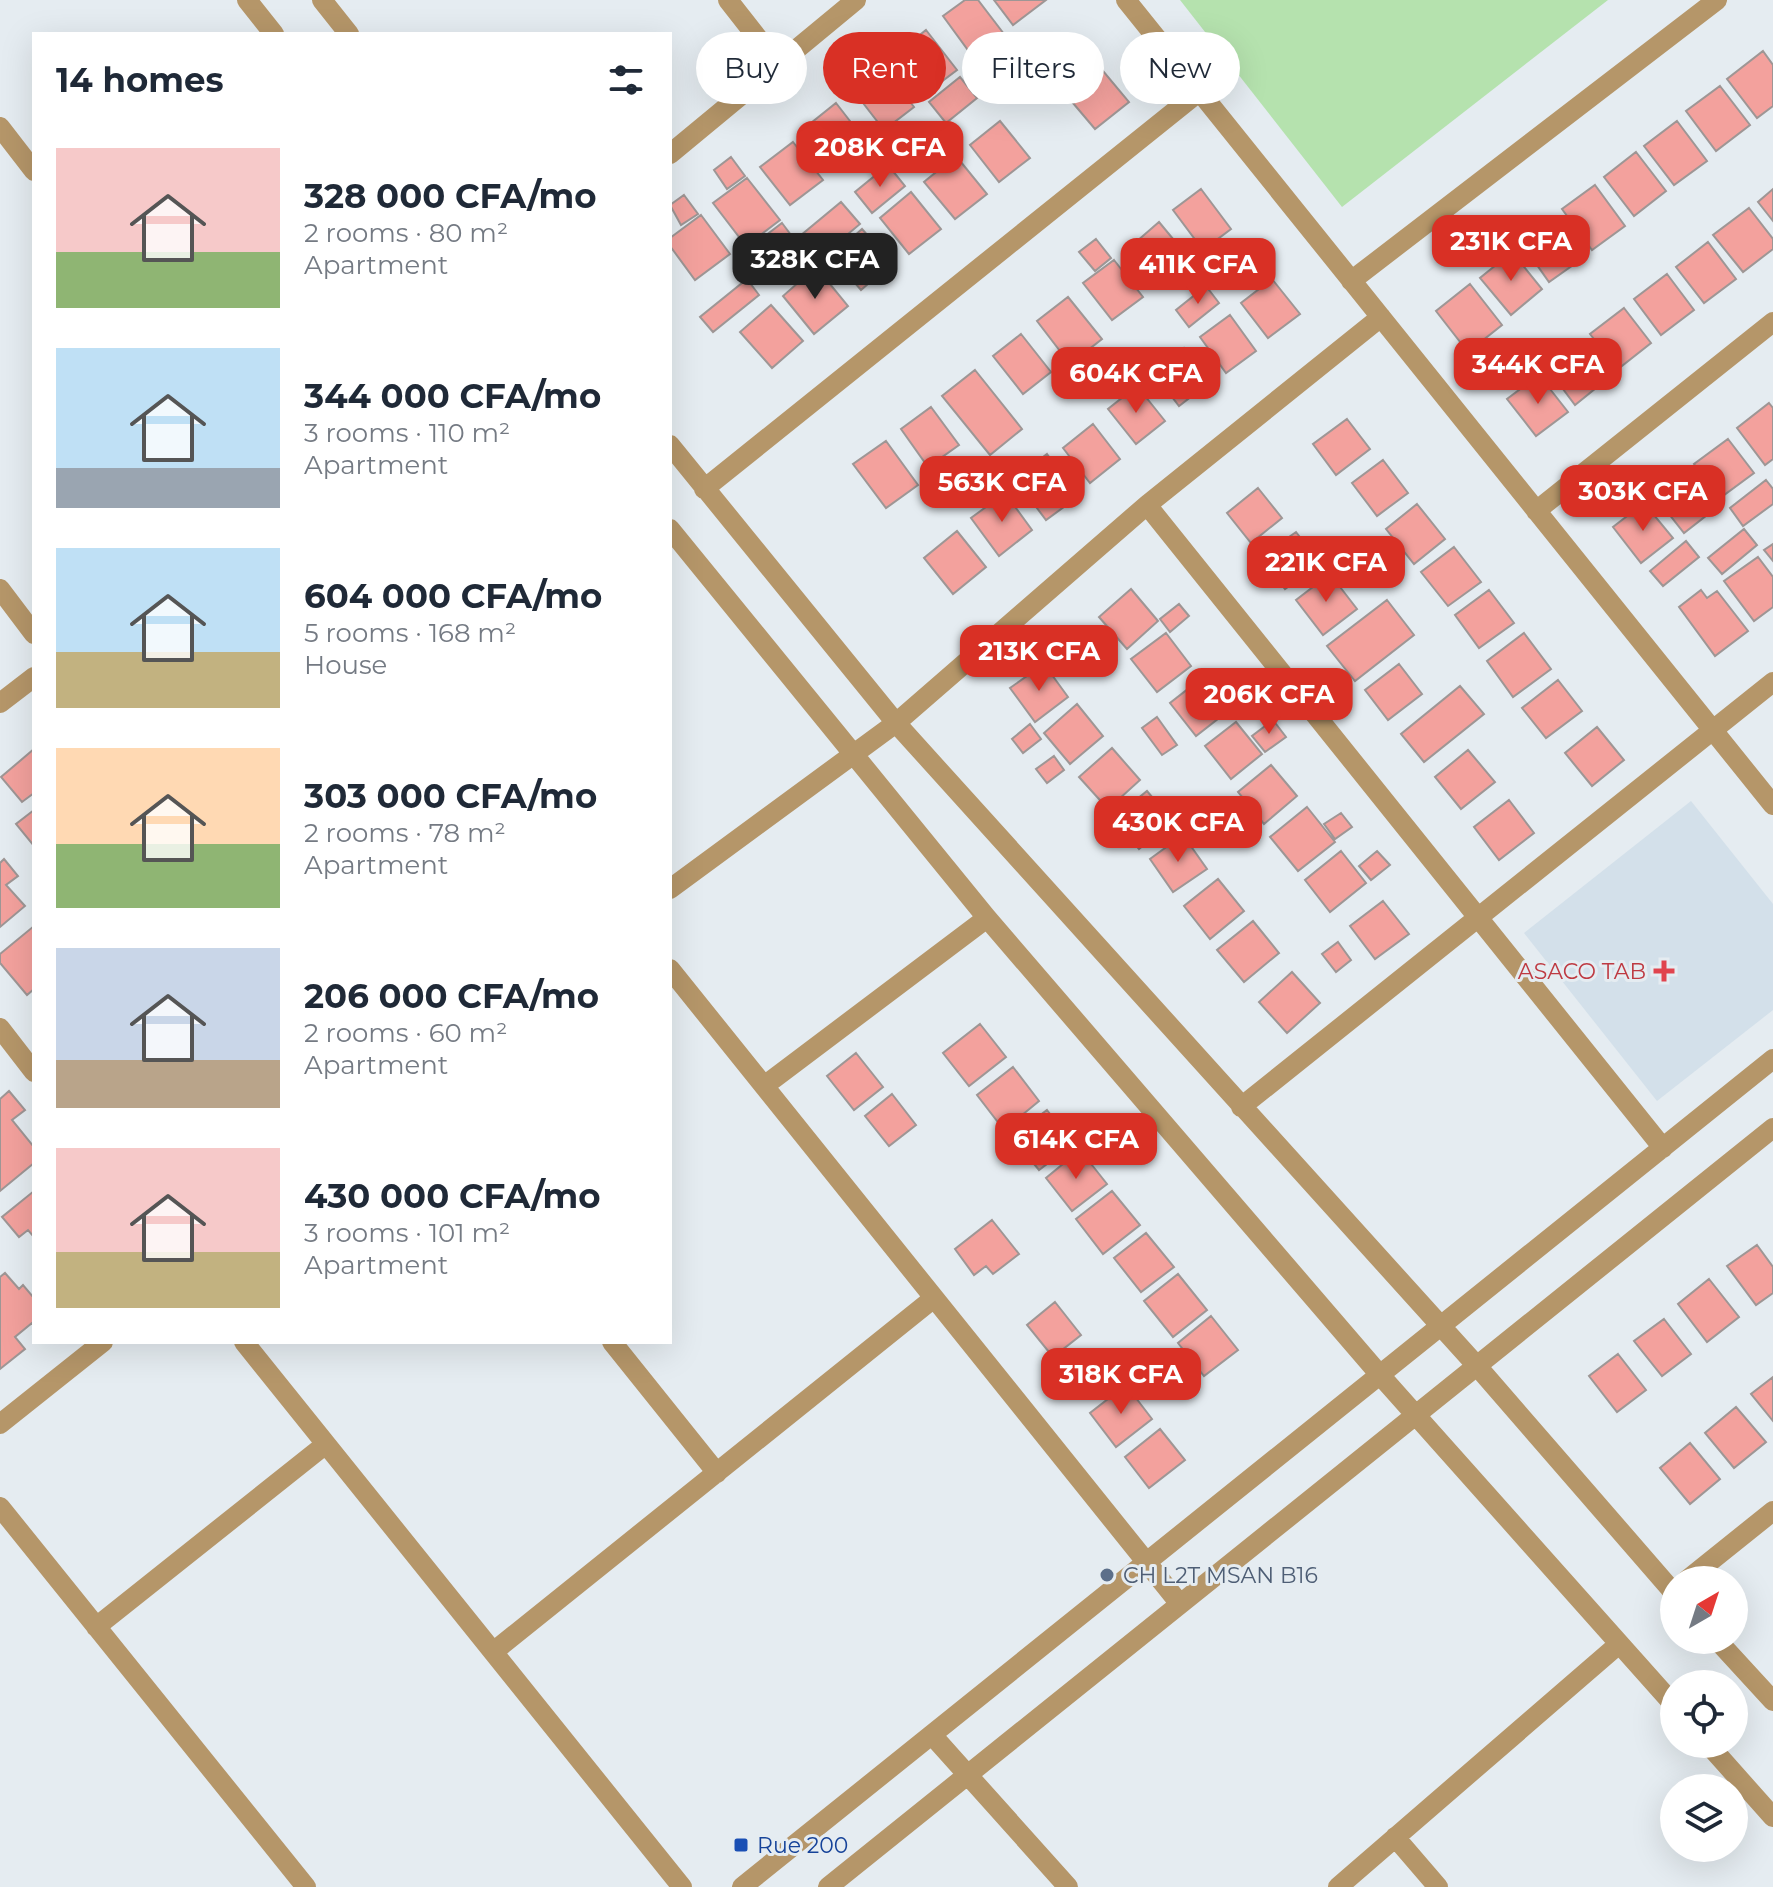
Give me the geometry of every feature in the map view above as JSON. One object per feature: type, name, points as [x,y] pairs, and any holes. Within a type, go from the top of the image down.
[{"type":"street","points":[[247,0],[272,32]]},
{"type":"street","points":[[322,0],[347,32]]},
{"type":"street","points":[[728,0],[753,32]]},
{"type":"street","points":[[807,40],[856,0]]},
{"type":"street","points":[[1126,0],[1152,32]]},
{"type":"street","points":[[1351,281],[1717,0]]},
{"type":"street","points":[[672,152],[730,104]]},
{"type":"street","points":[[704,489],[1184,104]]},
{"type":"street","points":[[1210,104],[1773,805]]},
{"type":"street","points":[[0,127],[32,168]]},
{"type":"street","points":[[672,888],[896,723],[1147,505],[1381,317]]},
{"type":"street","points":[[1536,511],[1773,322]]},
{"type":"street","points":[[672,448],[896,723],[1660,1570]]},
{"type":"street","points":[[1147,505],[1663,1148]]},
{"type":"street","points":[[672,531],[987,918],[1380,1375],[1660,1689]]},
{"type":"street","points":[[0,589],[32,631]]},
{"type":"street","points":[[0,703],[32,679]]},
{"type":"street","points":[[1241,1107],[1773,682]]},
{"type":"street","points":[[764,1086],[987,918]]},
{"type":"street","points":[[672,971],[1180,1604]]},
{"type":"street","points":[[0,1028],[32,1069]]},
{"type":"street","points":[[742,1887],[1773,1059]]},
{"type":"street","points":[[828,1887],[1773,1128]]},
{"type":"street","points":[[493,1652],[934,1298]]},
{"type":"street","points":[[0,1424],[100,1344]]},
{"type":"street","points":[[246,1344],[682,1887]]},
{"type":"street","points":[[614,1344],[717,1473]]},
{"type":"street","points":[[96,1627],[326,1444]]},
{"type":"street","points":[[0,1507],[305,1887]]},
{"type":"street","points":[[1705,1566],[1773,1511]]},
{"type":"street","points":[[1338,1887],[1619,1644]]},
{"type":"street","points":[[1730,1654],[1773,1701]]},
{"type":"street","points":[[932,1735],[1068,1887]]},
{"type":"street","points":[[1720,1758],[1773,1817]]},
{"type":"street","points":[[1395,1837],[1438,1887]]},
{"type":"shaded area","name":"ASACO TAB","points":[[1691,801],[1773,904],[1773,1010],[1657,1101],[1524,933]]},
{"type":"green space","points":[[1180,0],[1608,0],[1342,207],[1240,77],[1240,32],[1205,32]]},
{"type":"building","points":[[965,0],[978,0],[1002,32],[962,32],[962,42],[943,16]]},
{"type":"building","points":[[994,0],[1046,0],[1013,25]]},
{"type":"building","points":[[1763,51],[1773,65],[1773,106],[1757,118],[1727,79]]},
{"type":"building","points":[[946,56],[957,70],[946,78]]},
{"type":"building","points":[[1104,72],[1120,91],[1120,104],[1126,104],[1095,129],[1074,104],[1104,104]]},
{"type":"building","points":[[960,77],[962,104],[970,104],[946,123],[931,104],[946,104],[946,88]]},
{"type":"building","points":[[1720,86],[1750,125],[1716,151],[1686,111]]},
{"type":"building","points":[[837,104],[867,143],[837,166],[806,127]]},
{"type":"building","points":[[864,104],[912,104],[914,107],[884,130]]},
{"type":"building","points":[[1000,121],[1030,158],[999,182],[970,145]]},
{"type":"building","points":[[1677,121],[1707,161],[1674,185],[1644,146]]},
{"type":"building","points":[[793,142],[823,180],[790,205],[760,167]]},
{"type":"building","points":[[1636,152],[1666,191],[1634,216],[1604,177]]},
{"type":"building","points":[[956,156],[987,194],[955,219],[924,182]]},
{"type":"building","points":[[731,157],[745,176],[727,189],[714,170]]},
{"type":"building","points":[[888,165],[905,186],[872,213],[855,192]]},
{"type":"building","points":[[747,178],[780,220],[746,246],[713,203]]},
{"type":"building","points":[[1595,185],[1625,226],[1592,250],[1562,209]]},
{"type":"building","points":[[1201,189],[1231,229],[1203,250],[1173,210]]},
{"type":"building","points":[[1773,189],[1773,221],[1758,202]]},
{"type":"building","points":[[911,192],[941,229],[909,254],[880,218]]},
{"type":"building","points":[[684,195],[698,214],[681,225],[672,204]]},
{"type":"building","points":[[841,202],[860,224],[818,259],[800,236]]},
{"type":"building","points":[[1749,208],[1773,239],[1773,249],[1743,272],[1713,235]]},
{"type":"building","points":[[701,215],[730,254],[695,280],[672,249],[672,237]]},
{"type":"building","points":[[1554,218],[1583,258],[1549,282],[1520,241]]},
{"type":"building","points":[[1159,222],[1188,257],[1158,282],[1129,248]]},
{"type":"building","points":[[782,223],[797,243],[751,279],[735,259]]},
{"type":"building","points":[[862,229],[892,263],[861,290],[832,256]]},
{"type":"building","points":[[1096,239],[1111,258],[1095,271],[1079,252]]},
{"type":"building","points":[[1708,242],[1736,279],[1704,303],[1676,267]]},
{"type":"building","points":[[1512,252],[1542,289],[1511,315],[1480,278]]},
{"type":"building","points":[[1114,260],[1143,297],[1112,320],[1083,283]]},
{"type":"building","points":[[816,267],[848,306],[814,334],[783,296]]},
{"type":"building","points":[[1667,274],[1694,310],[1661,335],[1634,299]]},
{"type":"building","points":[[747,279],[759,295],[713,332],[700,317]]},
{"type":"building","points":[[1272,279],[1300,314],[1268,338],[1241,303]]},
{"type":"building","points":[[1470,284],[1502,325],[1468,352],[1436,311]]},
{"type":"building","points":[[1206,286],[1219,303],[1189,327],[1176,310]]},
{"type":"building","points":[[1068,297],[1102,339],[1070,364],[1037,321]]},
{"type":"building","points":[[771,305],[803,341],[772,368],[740,332]]},
{"type":"building","points":[[1624,308],[1651,343],[1618,369],[1590,334]]},
{"type":"building","points":[[1230,315],[1256,351],[1226,373],[1200,337]]},
{"type":"building","points":[[1021,334],[1051,372],[1023,394],[993,356]]},
{"type":"building","points":[[1585,340],[1612,375],[1575,405],[1548,369]]},
{"type":"building","points":[[1184,348],[1210,382],[1179,406],[1153,372]]},
{"type":"building","points":[[975,370],[1022,429],[990,455],[942,396]]},
{"type":"building","points":[[1539,375],[1568,412],[1536,436],[1507,399]]},
{"type":"building","points":[[1137,386],[1165,421],[1136,444],[1108,409]]},
{"type":"building","points":[[1769,403],[1773,408],[1773,459],[1765,465],[1737,428]]},
{"type":"building","points":[[931,407],[959,445],[928,467],[901,429]]},
{"type":"building","points":[[1347,419],[1370,449],[1336,475],[1313,444]]},
{"type":"building","points":[[1093,424],[1120,459],[1090,483],[1063,448]]},
{"type":"building","points":[[1728,439],[1754,473],[1720,498],[1694,464]]},
{"type":"building","points":[[886,441],[918,485],[886,508],[853,464]]},
{"type":"building","points":[[1047,454],[1079,496],[1046,520],[1015,479]]},
{"type":"building","points":[[1383,460],[1408,493],[1377,516],[1352,483]]},
{"type":"building","points":[[1686,470],[1716,508],[1684,533],[1654,495]]},
{"type":"building","points":[[1766,480],[1773,489],[1773,504],[1743,526],[1730,508]]},
{"type":"building","points":[[1258,488],[1282,518],[1251,543],[1227,513]]},
{"type":"building","points":[[1005,493],[1032,530],[999,556],[971,518]]},
{"type":"building","points":[[1644,503],[1673,538],[1641,563],[1613,527]]},
{"type":"building","points":[[1417,504],[1445,539],[1414,564],[1386,529]]},
{"type":"building","points":[[1744,529],[1757,545],[1722,574],[1708,558]]},
{"type":"building","points":[[957,531],[986,567],[953,594],[924,558]]},
{"type":"building","points":[[1296,532],[1320,563],[1285,589],[1261,557]]},
{"type":"building","points":[[1686,541],[1699,557],[1663,586],[1650,571]]},
{"type":"building","points":[[1773,544],[1773,561],[1764,550]]},
{"type":"building","points":[[1454,547],[1481,582],[1448,606],[1421,572]]},
{"type":"building","points":[[1758,557],[1773,577],[1773,607],[1754,621],[1724,581]]},
{"type":"building","points":[[1330,574],[1357,609],[1323,635],[1296,600]]},
{"type":"building","points":[[1131,589],[1158,621],[1127,649],[1099,617]]},
{"type":"building","points":[[1489,590],[1514,623],[1479,648],[1455,615]]},
{"type":"building","points":[[1701,590],[1707,598],[1717,591],[1748,631],[1715,656],[1679,607]]},
{"type":"building","points":[[1387,600],[1414,635],[1355,681],[1327,646]]},
{"type":"building","points":[[1179,604],[1189,616],[1170,632],[1160,619]]},
{"type":"building","points":[[1166,633],[1191,666],[1157,692],[1131,659]]},
{"type":"building","points":[[1524,633],[1551,669],[1513,697],[1487,661]]},
{"type":"building","points":[[1044,664],[1068,697],[1035,722],[1010,688]]},
{"type":"building","points":[[1399,664],[1422,694],[1388,720],[1365,690]]},
{"type":"building","points":[[1234,677],[1247,694],[1228,709],[1215,692]]},
{"type":"building","points":[[1202,678],[1228,711],[1196,736],[1170,703]]},
{"type":"building","points":[[1558,680],[1582,711],[1546,738],[1522,708]]},
{"type":"building","points":[[1460,686],[1484,714],[1424,762],[1401,734]]},
{"type":"building","points":[[1077,704],[1103,736],[1070,764],[1044,733]]},
{"type":"building","points":[[1157,717],[1177,745],[1162,755],[1142,728]]},
{"type":"building","points":[[1273,720],[1286,737],[1265,752],[1252,736]]},
{"type":"building","points":[[1236,722],[1262,754],[1231,779],[1205,746]]},
{"type":"building","points":[[1030,724],[1041,739],[1023,753],[1012,739]]},
{"type":"building","points":[[1597,727],[1624,760],[1592,786],[1565,753]]},
{"type":"building","points":[[1112,748],[1140,780],[1108,809],[1079,777]]},
{"type":"building","points":[[1468,750],[1495,782],[1461,809],[1435,777]]},
{"type":"building","points":[[32,751],[32,794],[22,802],[1,777]]},
{"type":"building","points":[[1054,756],[1064,770],[1047,783],[1036,769]]},
{"type":"building","points":[[1271,765],[1297,796],[1264,824],[1238,792]]},
{"type":"building","points":[[1147,791],[1172,821],[1139,849],[1114,818]]},
{"type":"building","points":[[1509,800],[1534,833],[1499,860],[1474,827]]},
{"type":"building","points":[[1307,807],[1335,842],[1298,871],[1270,837]]},
{"type":"building","points":[[32,812],[32,844],[16,824]]},
{"type":"building","points":[[1341,813],[1352,827],[1335,839],[1324,824]]},
{"type":"building","points":[[1183,835],[1207,869],[1173,892],[1150,859]]},
{"type":"building","points":[[1341,851],[1366,883],[1330,912],[1305,880]]},
{"type":"building","points":[[1377,851],[1390,865],[1371,880],[1359,866]]},
{"type":"building","points":[[4,859],[18,876],[6,885],[25,906],[0,927],[0,863]]},
{"type":"building","points":[[1218,879],[1244,911],[1210,939],[1184,906]]},
{"type":"building","points":[[1383,901],[1409,934],[1375,959],[1350,926]]},
{"type":"building","points":[[1253,921],[1279,953],[1244,982],[1217,950]]},
{"type":"building","points":[[32,928],[32,991],[27,995],[0,963],[0,954]]},
{"type":"building","points":[[1338,942],[1351,960],[1336,972],[1322,954]]},
{"type":"building","points":[[1292,972],[1320,1003],[1287,1033],[1259,1002]]},
{"type":"building","points":[[980,1024],[1006,1057],[969,1086],[943,1053]]},
{"type":"building","points":[[856,1053],[883,1087],[854,1110],[827,1076]]},
{"type":"building","points":[[1013,1067],[1039,1101],[1004,1130],[977,1095]]},
{"type":"building","points":[[9,1091],[25,1110],[12,1120],[32,1145],[32,1165],[0,1191],[0,1099]]},
{"type":"building","points":[[892,1094],[916,1125],[889,1146],[865,1116]]},
{"type":"building","points":[[1047,1110],[1073,1144],[1039,1170],[1012,1137]]},
{"type":"building","points":[[1080,1150],[1107,1184],[1072,1211],[1046,1178]]},
{"type":"building","points":[[1112,1191],[1140,1225],[1103,1254],[1076,1219]]},
{"type":"building","points":[[32,1193],[32,1235],[28,1230],[19,1237],[2,1217]]},
{"type":"building","points":[[992,1220],[1019,1254],[993,1274],[986,1266],[974,1275],[955,1249]]},
{"type":"building","points":[[1146,1233],[1174,1267],[1141,1292],[1114,1258]]},
{"type":"building","points":[[1757,1245],[1773,1267],[1773,1293],[1756,1305],[1727,1266]]},
{"type":"building","points":[[5,1273],[19,1289],[23,1285],[32,1296],[32,1323],[15,1337],[25,1349],[0,1369],[0,1277]]},
{"type":"building","points":[[1178,1274],[1207,1310],[1173,1337],[1144,1301]]},
{"type":"building","points":[[1709,1279],[1739,1317],[1707,1342],[1678,1304]]},
{"type":"building","points":[[1055,1302],[1081,1335],[1053,1357],[1027,1325]]},
{"type":"building","points":[[1211,1316],[1238,1350],[1204,1376],[1178,1343]]},
{"type":"building","points":[[1664,1319],[1691,1354],[1662,1376],[1634,1341]]},
{"type":"building","points":[[1618,1354],[1646,1390],[1617,1412],[1589,1376]]},
{"type":"building","points":[[1773,1377],[1773,1421],[1751,1394]]},
{"type":"building","points":[[1126,1385],[1152,1419],[1116,1447],[1090,1413]]},
{"type":"building","points":[[1736,1407],[1766,1442],[1734,1468],[1705,1433]]},
{"type":"building","points":[[1160,1429],[1185,1460],[1149,1488],[1125,1457]]},
{"type":"building","points":[[1690,1443],[1720,1479],[1690,1504],[1660,1468]]},
{"type":"place","name":"ASACO TAB","points":[[1664,971]]},
{"type":"place","name":"CH L2T MSAN B16","points":[[1107,1575]]},
{"type":"place","name":"Rue 200","points":[[741,1845]]}]
